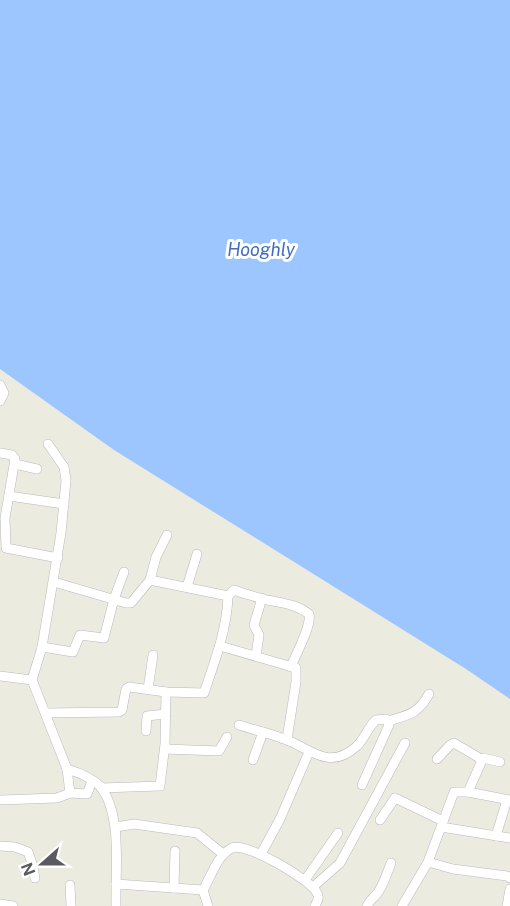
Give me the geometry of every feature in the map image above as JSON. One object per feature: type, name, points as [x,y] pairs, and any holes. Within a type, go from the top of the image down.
[{"type":"street","points":[[0,385],[4,393],[0,401]]},
{"type":"street","points":[[48,444],[64,466],[66,473],[64,504],[54,582],[42,647],[32,680],[67,769],[70,793]]},
{"type":"street","points":[[0,453],[12,455],[15,459],[5,518],[6,548],[58,558]]},
{"type":"street","points":[[15,464],[37,469]]},
{"type":"street","points":[[9,496],[64,504]]},
{"type":"street","points":[[54,582],[130,603],[150,580],[156,557],[167,535]]},
{"type":"street","points":[[187,587],[197,554]]},
{"type":"street","points":[[42,647],[73,652],[80,635],[104,638],[124,572]]},
{"type":"street","points":[[150,580],[228,596]]},
{"type":"street","points":[[46,713],[119,712],[122,710],[126,688],[204,693],[220,646],[228,596],[234,590],[286,603],[303,609],[309,614],[309,627],[299,644],[291,666]]},
{"type":"street","points":[[256,656],[259,635],[254,625],[262,598]]},
{"type":"street","points":[[220,646],[291,666],[297,671],[287,740]]},
{"type":"street","points":[[148,689],[153,655]]},
{"type":"street","points":[[0,676],[32,680]]},
{"type":"street","points":[[101,788],[160,786],[165,749],[166,692]]},
{"type":"street","points":[[239,725],[287,740],[309,752],[330,758],[338,757],[356,746],[376,720],[388,721],[412,714],[422,707],[429,694]]},
{"type":"street","points":[[146,731],[147,716],[166,714]]},
{"type":"street","points":[[362,785],[389,725],[388,721]]},
{"type":"street","points":[[253,760],[263,732]]},
{"type":"street","points":[[165,749],[219,751],[227,737]]},
{"type":"street","points":[[313,887],[340,863],[405,743]]},
{"type":"street","points":[[437,759],[454,743],[481,759],[500,762]]},
{"type":"street","points":[[261,854],[280,819],[309,752]]},
{"type":"street","points":[[468,792],[481,759]]},
{"type":"street","points":[[67,769],[92,780],[101,788],[116,827],[116,906]]},
{"type":"street","points":[[0,800],[57,798],[70,793],[87,794],[92,780]]},
{"type":"street","points":[[402,906],[428,862],[454,792],[468,792],[508,800],[496,836]]},
{"type":"street","points":[[380,820],[395,798],[442,824],[510,838]]},
{"type":"street","points":[[116,827],[134,824],[197,833],[223,854]]},
{"type":"street","points":[[305,880],[338,833]]},
{"type":"street","points":[[0,846],[15,847],[28,852],[35,878]]},
{"type":"street","points":[[208,906],[203,890],[223,854],[240,846],[261,854],[305,880],[313,887],[318,897],[316,905]]},
{"type":"street","points":[[174,888],[175,850]]},
{"type":"street","points":[[428,862],[453,869],[510,878]]},
{"type":"street","points":[[367,906],[380,888],[391,863]]},
{"type":"street","points":[[116,884],[203,890]]},
{"type":"street","points":[[70,885],[71,906]]},
{"type":"street","points":[[507,906],[510,889]]},
{"type":"street","points":[[0,904],[13,906]]},
{"type":"water","name":"Hooghly","points":[[0,0],[510,0],[510,699],[466,669],[114,450],[0,369]]}]
